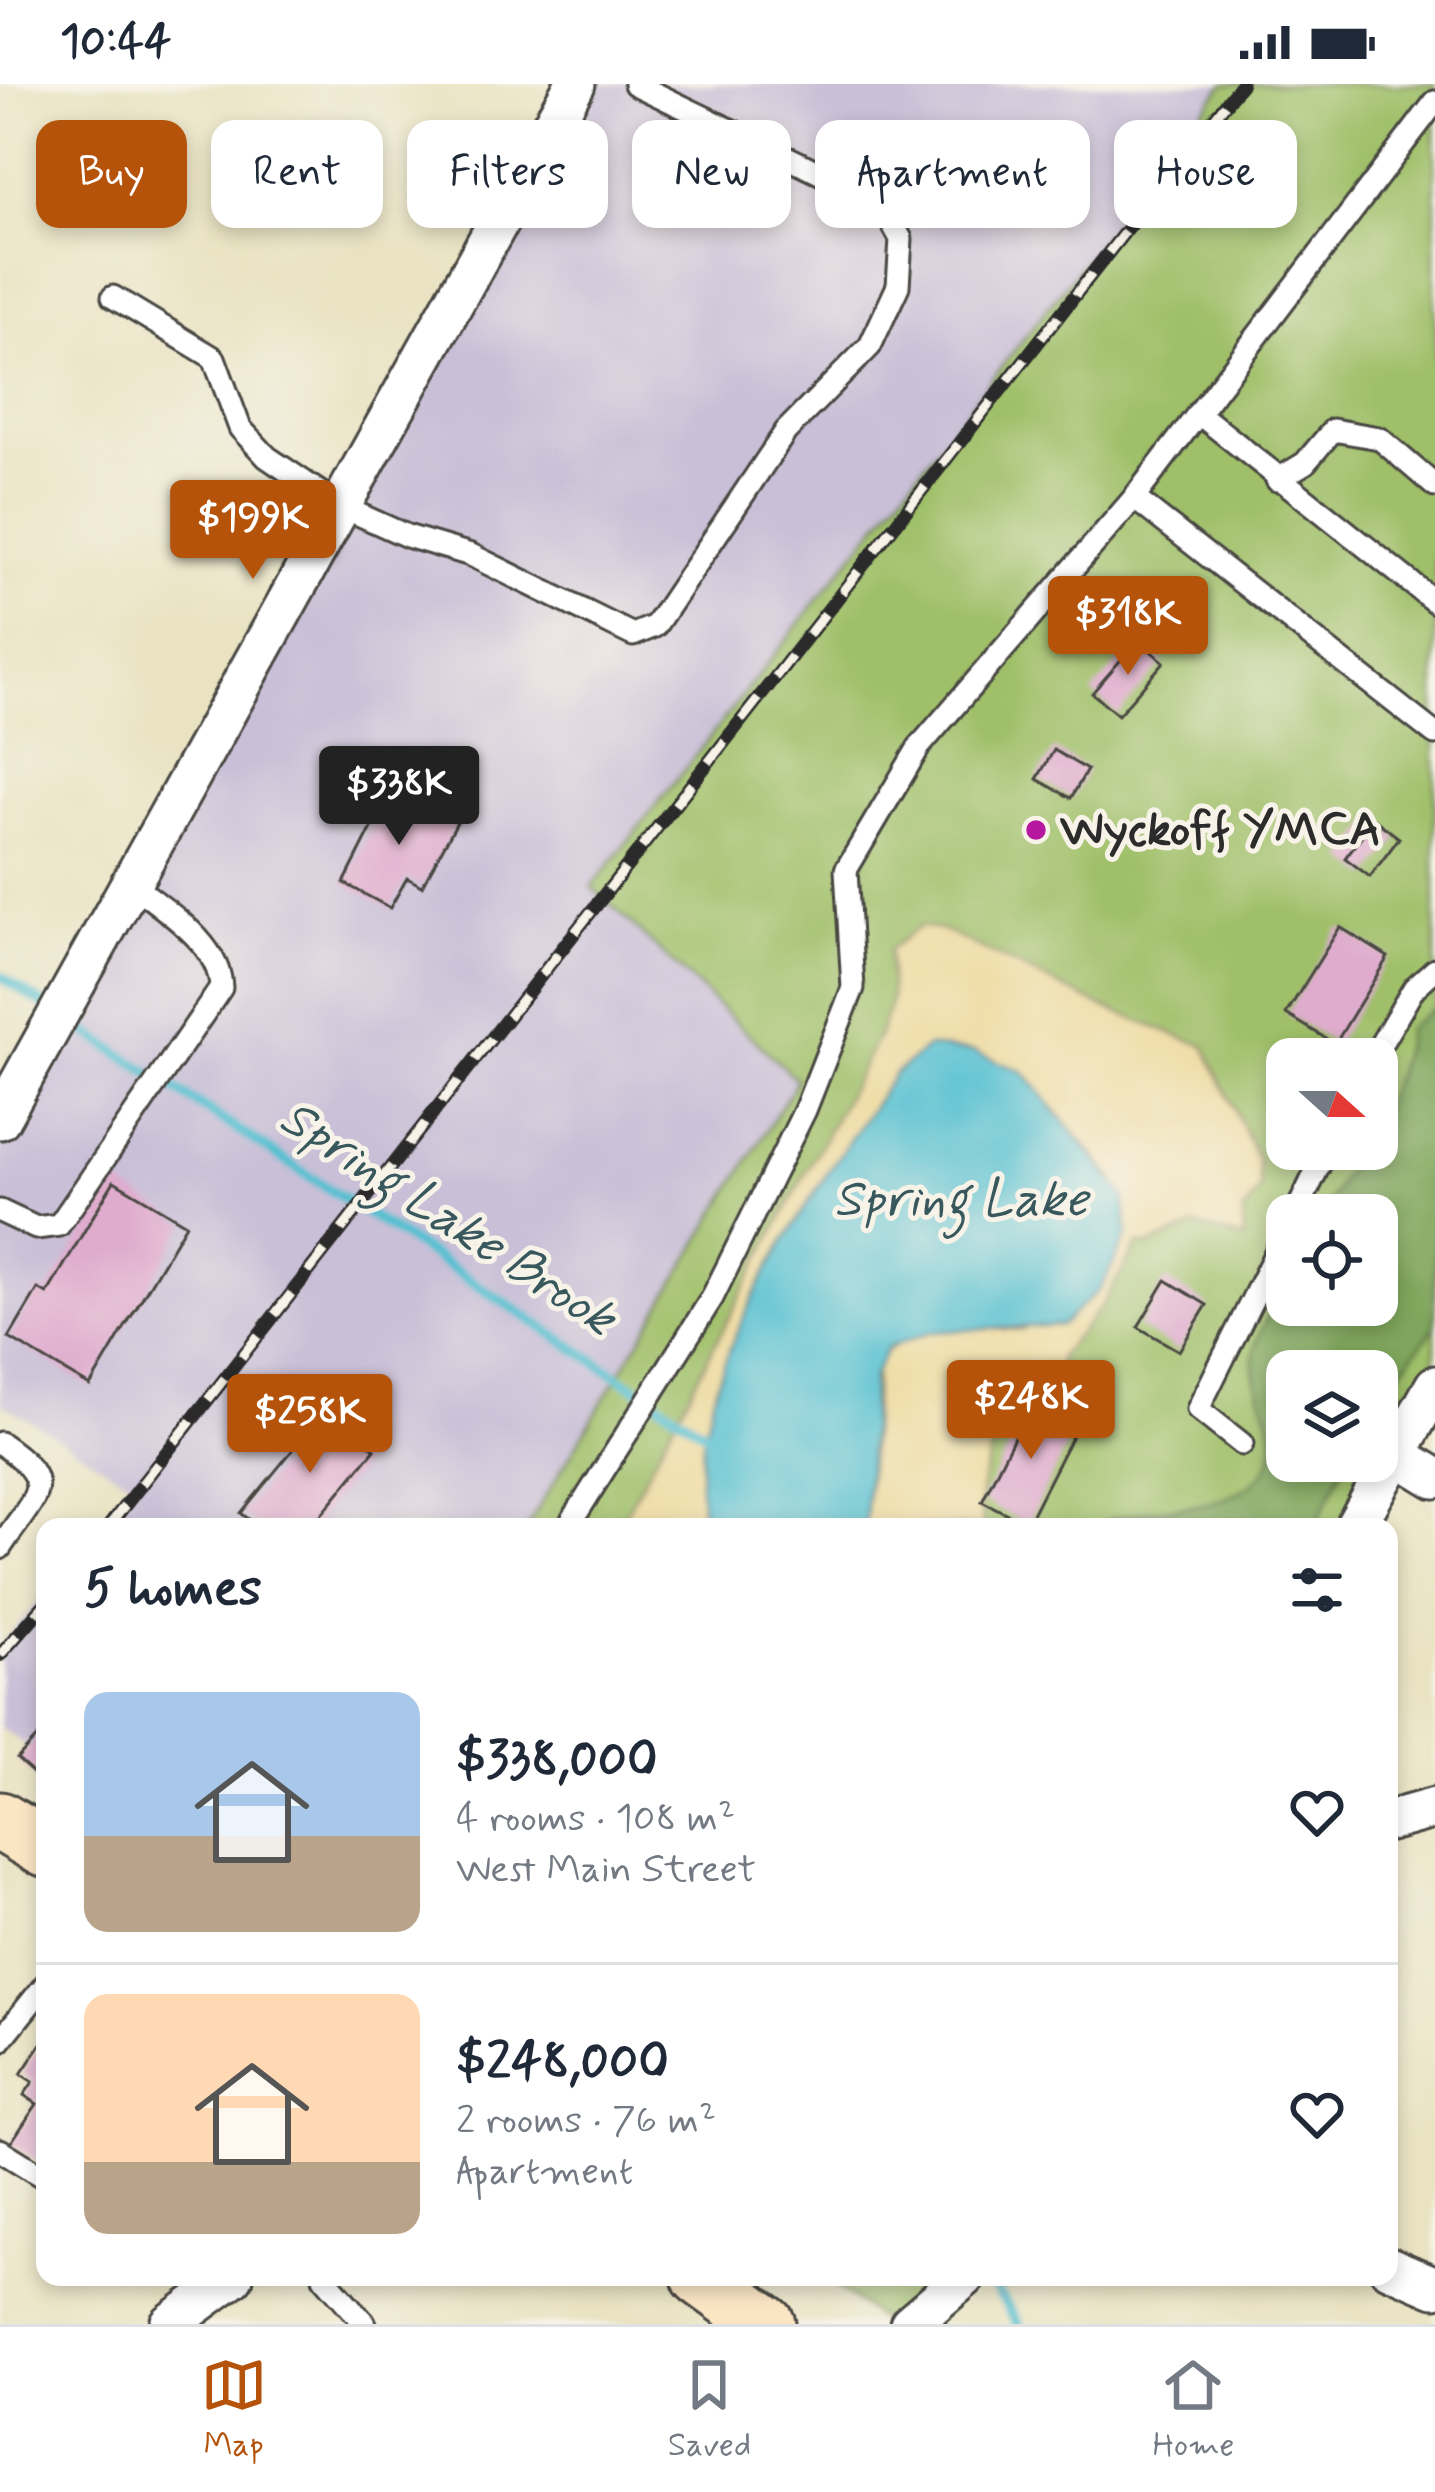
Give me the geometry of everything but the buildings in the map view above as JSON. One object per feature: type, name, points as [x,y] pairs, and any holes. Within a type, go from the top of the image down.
[{"type":"main road","points":[[713,2286],[766,2324]]},
{"type":"street","points":[[0,1119],[575,84]]},
{"type":"street","points":[[1398,1446],[1435,1386]]},
{"type":"street","points":[[1398,1455],[1435,1478]]},
{"type":"street","points":[[1360,1518],[1379,1482]]},
{"type":"street","points":[[1398,1818],[1435,1808]]},
{"type":"street","points":[[1398,2270],[1432,2283]]},
{"type":"street","points":[[170,2324],[221,2286]]},
{"type":"street","points":[[910,2324],[954,2286]]},
{"type":"lane","points":[[113,297],[214,358],[240,428],[267,457],[338,505],[407,536],[471,555],[633,635],[656,626],[786,431],[870,346],[898,286],[901,238],[880,202],[635,84]]},
{"type":"lane","points":[[574,1518],[712,1298],[805,1110],[853,988],[846,870],[919,747],[1134,497],[1435,102]]},
{"type":"lane","points":[[1198,413],[1435,602]]},
{"type":"lane","points":[[1277,480],[1305,463],[1333,430],[1378,438],[1435,486]]},
{"type":"lane","points":[[1134,497],[1435,734]]},
{"type":"lane","points":[[0,1211],[36,1228],[59,1225],[221,988],[221,968],[199,940],[130,882]]},
{"type":"lane","points":[[1384,1038],[1414,988],[1435,969]]},
{"type":"lane","points":[[1242,1444],[1198,1409],[1266,1272]]},
{"type":"lane","points":[[0,1443],[34,1467],[38,1478],[36,1491],[0,1548]]},
{"type":"lane","points":[[0,2041],[36,1996]]},
{"type":"lane","points":[[0,2150],[36,2172]]},
{"type":"lane","points":[[332,2286],[364,2324]]},
{"type":"shaded area","points":[[582,84],[1224,84],[1196,120],[1114,120],[1114,224],[593,887],[797,1080],[532,1518],[108,1518],[135,1485],[0,1402],[0,1134],[502,228],[608,228],[608,120],[562,120]]},
{"type":"shaded area","points":[[36,1604],[36,1752],[0,1728],[0,1646]]},
{"type":"green space","name":"Wyckoff YMCA","points":[[1224,84],[1435,84],[1435,1383],[1398,1444],[1398,1350],[1266,1350],[1266,1482],[1375,1482],[1353,1518],[532,1518],[797,1080],[592,887],[1114,224],[1114,228],[1297,228],[1297,120],[1196,120]]},
{"type":"green space","points":[[1435,1007],[1435,1327],[1398,1374],[1398,1350],[1266,1350],[1266,1411],[1254,1359],[1266,1320],[1266,1326],[1398,1326],[1398,1194],[1333,1194],[1347,1170],[1398,1170],[1400,1060],[1407,1028]]},
{"type":"green space","points":[[1266,1467],[1266,1482],[1336,1482],[1319,1518],[1115,1518],[1221,1499],[1260,1477]]},
{"type":"green space","points":[[836,2286],[937,2286],[896,2324],[885,2324]]},
{"type":"sand","points":[[920,926],[944,931],[1103,1007],[1205,1046],[1258,1161],[1260,1189],[1243,1213],[1244,1239],[1195,1226],[1148,1246],[1138,1244],[1101,1307],[1059,1356],[1060,1377],[1051,1391],[1022,1398],[1003,1427],[983,1475],[982,1518],[866,1518],[876,1362],[890,1348],[925,1333],[965,1328],[1024,1330],[1115,1180],[1024,1073],[975,1052],[928,1047],[894,1074],[758,1289],[730,1349],[710,1409],[701,1469],[704,1518],[623,1518],[879,1035],[891,1001],[889,950]]},
{"type":"water","name":"Spring Lake","points":[[928,1047],[975,1052],[1024,1072],[1124,1195],[1128,1234],[1101,1288],[1061,1325],[931,1332],[887,1348],[872,1379],[865,1518],[703,1518],[700,1469],[710,1409],[730,1349],[790,1231],[894,1074]]},
{"type":"waterway","name":"Spring Lake Brook","points":[[0,976],[712,1437]]},
{"type":"waterway","name":"Spring Lake Brook","points":[[994,2286],[1019,2324]]},
{"type":"railway","points":[[115,1518],[1241,84]]},
{"type":"railway","points":[[0,1655],[36,1614]]},
{"type":"place","name":"Wyckoff YMCA","points":[[1036,830]]}]
